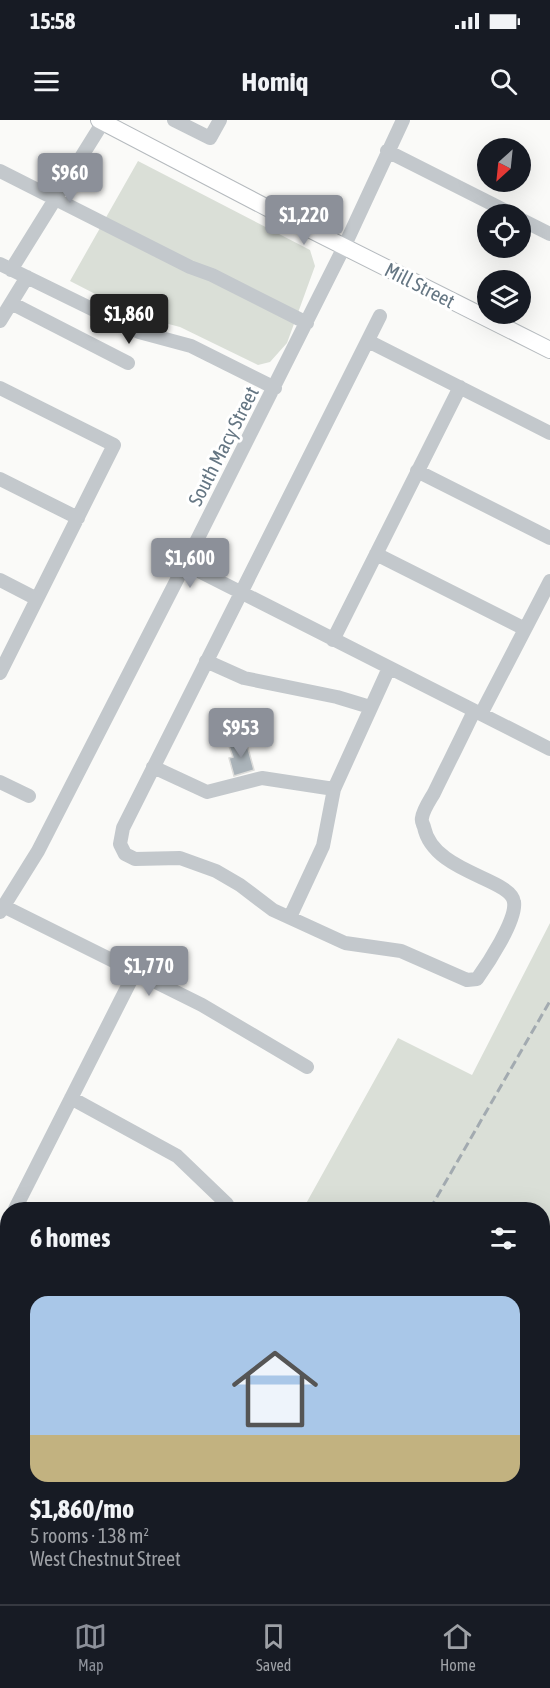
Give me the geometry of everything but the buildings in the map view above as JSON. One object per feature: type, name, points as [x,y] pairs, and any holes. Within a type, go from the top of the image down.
[{"type":"main road","name":"Mill Street","points":[[101,121],[550,350]]},
{"type":"street","points":[[174,120],[210,138],[220,120]]},
{"type":"street","name":"South Macy Street","points":[[2,909],[38,851],[275,387],[345,247],[403,120]]},
{"type":"street","points":[[101,121],[55,199],[5,267],[139,332],[190,346],[275,387]]},
{"type":"street","points":[[387,151],[492,204]]},
{"type":"street","points":[[0,171],[307,323]]},
{"type":"street","points":[[531,224],[550,234]]},
{"type":"street","points":[[0,321],[27,277]]},
{"type":"street","points":[[11,303],[128,363]]},
{"type":"street","points":[[380,316],[123,828],[120,844],[125,854],[135,859],[180,858],[216,871],[240,885],[256,900],[273,910],[345,944],[401,951],[467,980],[477,980],[514,913],[514,901],[502,889],[446,860],[432,848],[426,838],[422,818],[550,581]]},
{"type":"street","points":[[368,340],[550,433]]},
{"type":"street","points":[[333,640],[460,387]]},
{"type":"street","points":[[0,388],[114,445],[0,673]]},
{"type":"street","points":[[417,471],[550,538]]},
{"type":"street","points":[[0,479],[78,518]]},
{"type":"street","points":[[376,554],[525,629]]},
{"type":"street","points":[[185,564],[550,749]]},
{"type":"street","points":[[0,580],[37,599]]},
{"type":"street","points":[[206,661],[244,678],[336,698],[370,708]]},
{"type":"street","points":[[290,917],[322,846],[334,789],[389,668]]},
{"type":"street","points":[[153,767],[207,792],[262,778],[334,789]]},
{"type":"street","points":[[0,782],[29,796]]},
{"type":"street","points":[[2,909],[202,1005],[307,1067]]},
{"type":"street","points":[[19,1202],[135,972]]},
{"type":"street","points":[[71,1098],[177,1156],[225,1202]]},
{"type":"shaded area","points":[[138,161],[310,250],[315,266],[287,343],[270,362],[258,365],[180,327],[138,316],[70,281]]},
{"type":"shaded area","points":[[550,923],[550,1202],[307,1202],[398,1038],[472,1075]]},
{"type":"railway","points":[[434,1202],[550,1001]]}]
